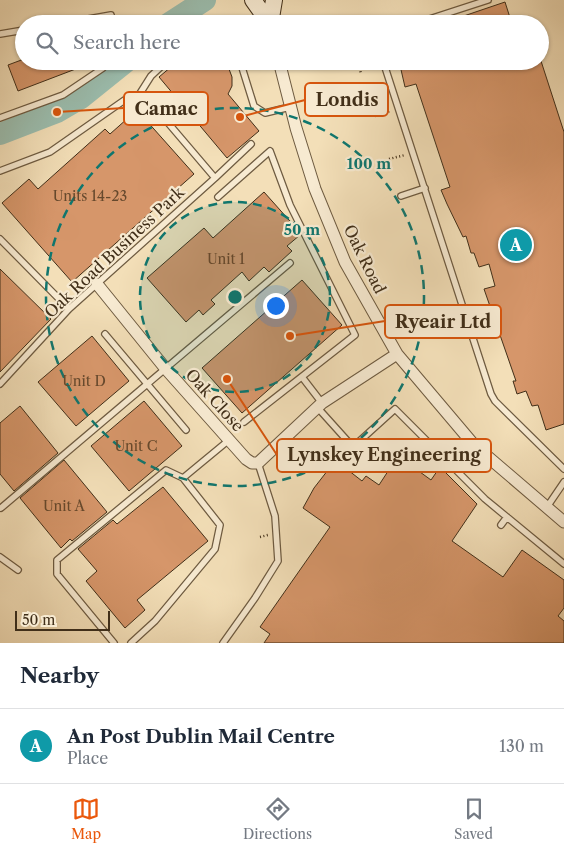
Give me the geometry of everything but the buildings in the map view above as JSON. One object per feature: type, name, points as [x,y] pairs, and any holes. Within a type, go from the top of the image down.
[{"type":"main road","points":[[252,0],[263,15]]},
{"type":"main road","points":[[272,15],[274,0]]},
{"type":"street","points":[[265,0],[268,15]]},
{"type":"street","name":"Oak Road","points":[[281,70],[316,189],[345,262],[397,354],[474,445],[564,522]]},
{"type":"street","name":"Oak Close","points":[[97,284],[165,368],[228,440],[246,459],[252,463],[258,463]]},
{"type":"street","points":[[258,463],[319,405],[397,354]]},
{"type":"lane","points":[[442,15],[488,0]]},
{"type":"lane","points":[[0,34],[15,32]]},
{"type":"lane","points":[[0,118],[62,95],[99,70]]},
{"type":"lane","points":[[139,95],[150,76],[157,70]]},
{"type":"lane","points":[[243,70],[254,106],[265,113],[290,107]]},
{"type":"lane","points":[[386,70],[491,394],[495,401],[564,469]]},
{"type":"lane","points":[[0,171],[50,152],[126,99],[139,95],[146,97],[215,178]]},
{"type":"lane","name":"Oak Road Business Park","points":[[0,384],[70,309],[251,144]]},
{"type":"lane","points":[[218,197],[270,151],[290,205],[355,335],[244,422]]},
{"type":"lane","points":[[401,196],[425,188]]},
{"type":"lane","points":[[0,239],[70,309]]},
{"type":"lane","points":[[1,508],[290,263]]},
{"type":"lane","points":[[105,334],[186,430]]},
{"type":"lane","points":[[302,377],[319,405],[353,447],[395,409],[485,499],[564,564]]},
{"type":"lane","points":[[183,478],[228,440]]},
{"type":"lane","points":[[223,643],[255,598],[278,561],[275,516],[258,463]]},
{"type":"lane","points":[[114,643],[57,574],[57,560],[166,470],[183,478],[220,525],[215,549],[155,621],[131,643]]},
{"type":"lane","points":[[547,507],[564,482]]},
{"type":"lane","points":[[501,525],[507,517]]},
{"type":"lane","points":[[0,557],[18,570]]},
{"type":"path","points":[[360,70],[361,74]]},
{"type":"path","points":[[375,116],[398,109]]},
{"type":"path","points":[[389,160],[413,152]]},
{"type":"waterway","points":[[182,15],[205,0]]},
{"type":"waterway","points":[[0,134],[57,112],[81,98],[116,70]]},
{"type":"place","name":"Camac","points":[[57,112]]},
{"type":"place","name":"Londis","points":[[240,117]]},
{"type":"place","name":"An Post Dublin Mail Centre","points":[[516,245]]},
{"type":"place","name":"Ryeair Ltd","points":[[290,336]]},
{"type":"place","name":"Lynskey Engineering","points":[[227,379]]}]
